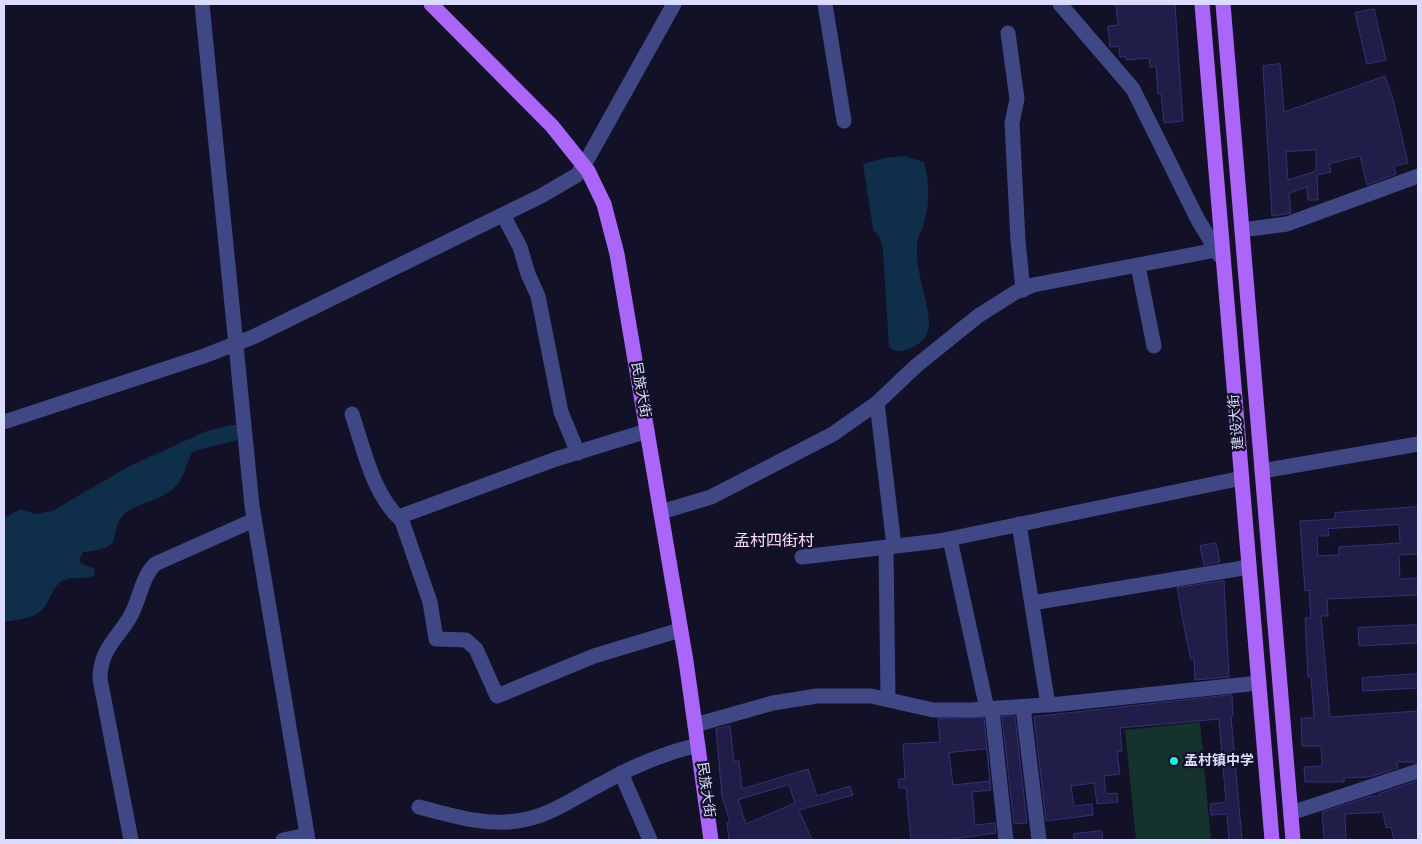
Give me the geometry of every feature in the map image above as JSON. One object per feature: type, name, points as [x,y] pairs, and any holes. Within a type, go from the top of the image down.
[{"type":"main road","name":"民族大街","points":[[431,4],[552,126],[583,166],[604,204],[611,228],[661,512],[712,840]]},
{"type":"main road","name":"建设大街","points":[[1202,4],[1220,256],[1242,478],[1272,840]]},
{"type":"main road","name":"建设大街","points":[[1223,4],[1293,840]]},
{"type":"street","points":[[202,4],[254,520],[307,838],[283,840]]},
{"type":"street","points":[[4,422],[235,344],[503,215],[576,175],[583,166],[674,4]]},
{"type":"street","points":[[825,4],[844,121]]},
{"type":"street","points":[[661,512],[711,497],[832,434],[877,404],[916,366],[978,316],[1023,290],[1034,285],[1138,266],[1220,256],[1198,220],[1132,89],[1060,4]]},
{"type":"street","points":[[1008,33],[1017,99],[1012,122],[1018,242],[1023,290]]},
{"type":"street","points":[[1242,230],[1287,224],[1418,176]]},
{"type":"street","points":[[503,215],[520,247],[528,274],[538,296],[561,412],[578,453]]},
{"type":"street","points":[[1138,266],[1154,346]]},
{"type":"street","points":[[877,404],[890,547],[888,700]]},
{"type":"street","points":[[352,414],[383,499],[392,512],[402,521],[430,602],[436,640],[466,640],[476,649],[498,696],[594,656],[680,630]]},
{"type":"street","points":[[402,521],[404,516],[578,453],[647,431]]},
{"type":"street","points":[[1262,471],[1418,444]]},
{"type":"street","points":[[802,557],[950,538],[1242,478]]},
{"type":"street","points":[[131,840],[100,679],[100,665],[114,636],[130,617],[149,570],[155,564],[254,520]]},
{"type":"street","points":[[1019,524],[1048,705]]},
{"type":"street","points":[[950,538],[990,709],[1006,840]]},
{"type":"street","points":[[1032,603],[1249,567]]},
{"type":"street","points":[[695,725],[773,703],[796,699],[871,696],[933,710],[990,709],[1259,684]]},
{"type":"street","points":[[1023,707],[1039,840]]},
{"type":"street","points":[[419,807],[472,820],[515,822],[552,813],[621,773],[676,750],[698,745]]},
{"type":"street","points":[[1291,812],[1418,771]]},
{"type":"street","points":[[621,773],[650,840]]},
{"type":"green space","name":"孟村镇中学","points":[[1200,722],[1211,840],[1136,840],[1125,730]]},
{"type":"water","points":[[904,156],[924,162],[927,176],[928,205],[917,245],[917,255],[929,325],[926,336],[921,342],[914,347],[900,351],[889,347],[883,250],[879,236],[873,229],[863,164],[884,158]]},
{"type":"water","points":[[237,425],[237,440],[192,452],[183,475],[174,488],[161,497],[125,513],[116,528],[112,544],[98,550],[83,552],[79,560],[82,564],[94,568],[95,575],[62,581],[55,588],[46,605],[38,613],[27,618],[4,622],[4,518],[21,509],[36,514],[52,511],[128,467],[204,432]]},
{"type":"building","points":[[1116,4],[1175,4],[1183,121],[1164,123],[1161,93],[1158,94],[1156,67],[1150,67],[1149,58],[1126,60],[1126,57],[1120,57],[1119,46],[1110,47],[1108,26],[1118,25]]},
{"type":"building","points":[[1374,9],[1386,60],[1367,64],[1355,13]]},
{"type":"building","points":[[1280,64],[1284,112],[1385,76],[1393,99],[1408,163],[1394,166],[1396,174],[1367,185],[1360,156],[1329,164],[1331,172],[1317,175],[1318,200],[1308,200],[1307,187],[1289,193],[1291,213],[1272,216],[1263,66]],"holes":[[[1316,150],[1316,171],[1288,180],[1286,152]]]},
{"type":"building","points":[[1418,507],[1418,554],[1399,555],[1400,579],[1418,578],[1418,595],[1327,599],[1328,616],[1321,616],[1330,717],[1418,711],[1418,762],[1397,762],[1398,768],[1369,777],[1344,778],[1344,782],[1305,782],[1304,767],[1322,766],[1321,746],[1302,746],[1301,718],[1314,718],[1311,677],[1308,677],[1305,618],[1311,618],[1309,590],[1305,591],[1300,521],[1335,519],[1335,513]],"holes":[[[1399,525],[1400,543],[1339,547],[1339,555],[1318,556],[1317,536],[1329,536],[1328,529]]]},
{"type":"building","points":[[1216,543],[1220,562],[1204,565],[1200,546]]},
{"type":"building","points":[[1224,581],[1229,677],[1195,680],[1194,659],[1191,659],[1177,588]]},
{"type":"building","points":[[1418,625],[1418,643],[1359,646],[1358,628]]},
{"type":"building","points":[[1418,674],[1418,688],[1363,691],[1362,678]]},
{"type":"building","points":[[1232,695],[1233,716],[1231,716],[1242,840],[1229,840],[1227,814],[1211,815],[1210,804],[1226,802],[1219,719],[1120,728],[1122,751],[1117,752],[1120,774],[1104,776],[1106,794],[1117,793],[1118,802],[1097,804],[1094,783],[1071,786],[1074,806],[1092,804],[1093,815],[1046,821],[1034,717]]},
{"type":"building","points":[[1015,716],[1027,823],[1014,824],[1002,717]]},
{"type":"building","points":[[984,718],[991,790],[972,792],[975,825],[995,823],[996,833],[944,840],[911,840],[906,788],[899,788],[898,779],[905,779],[903,744],[940,742],[938,719]],"holes":[[[987,749],[990,781],[953,785],[949,753]]]},
{"type":"building","points":[[730,726],[734,761],[739,761],[742,789],[808,769],[817,796],[850,786],[853,795],[799,810],[812,840],[729,840],[727,823],[730,822],[722,796],[716,729]],"holes":[[[789,785],[795,803],[746,824],[738,800]]]},
{"type":"building","points":[[1418,781],[1418,840],[1394,840],[1391,827],[1386,828],[1383,812],[1345,814],[1346,840],[1324,840],[1322,812],[1371,796],[1380,796],[1379,794]]},
{"type":"building","points":[[1102,831],[1103,840],[1074,840],[1074,834]]},
{"type":"place","name":"孟村镇中学","points":[[1174,761]]},
{"type":"district","name":"孟村四街村","points":[[774,542]]}]
